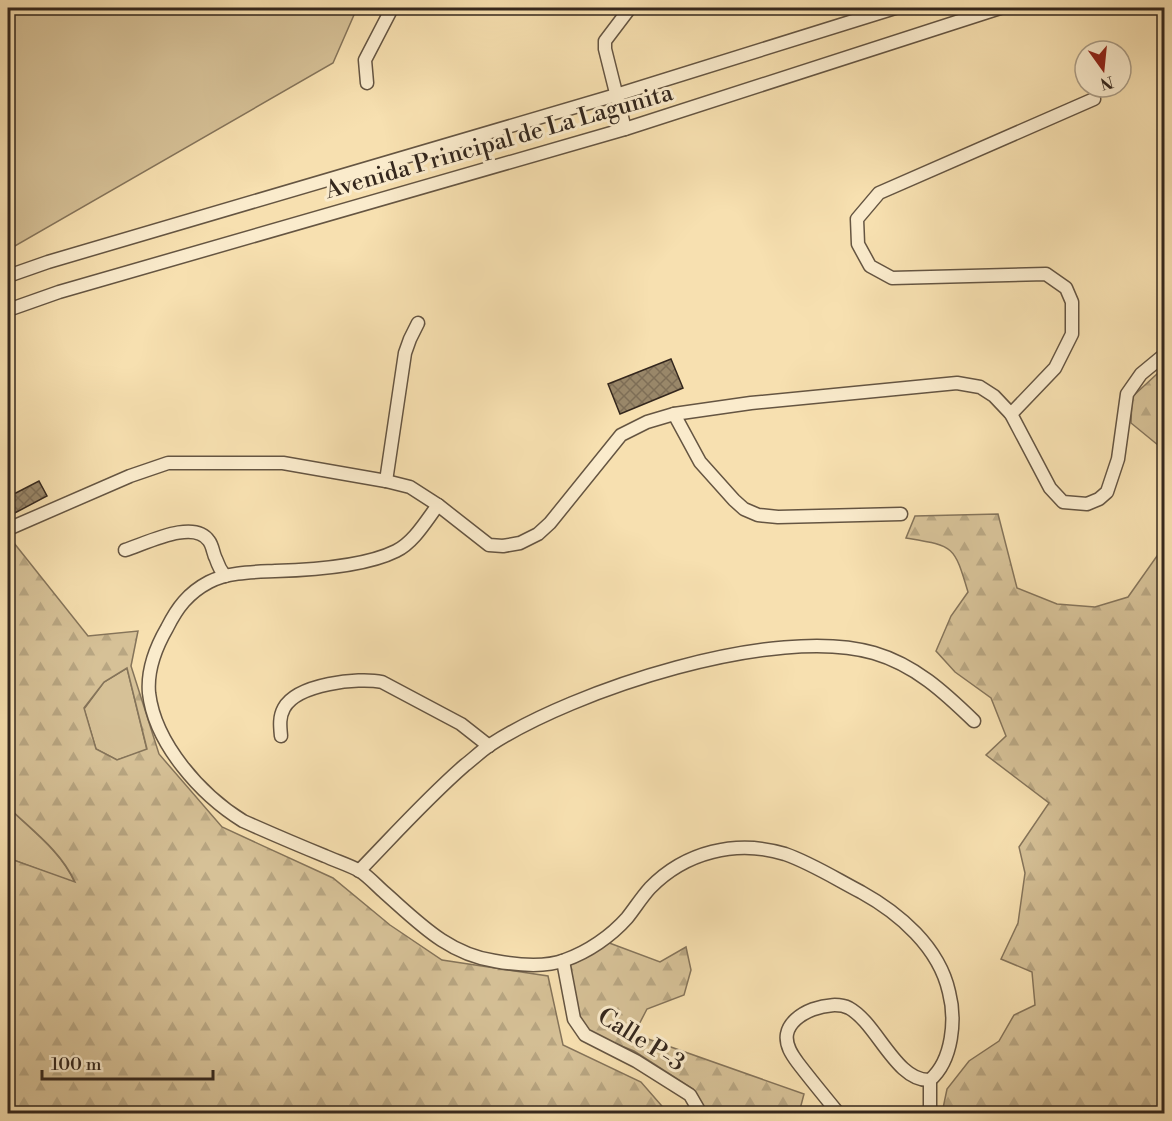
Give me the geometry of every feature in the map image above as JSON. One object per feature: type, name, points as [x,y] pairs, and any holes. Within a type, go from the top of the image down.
[{"type":"street","points":[[367,83],[366,57],[392,8]]},
{"type":"street","points":[[625,129],[605,41],[630,8]]},
{"type":"street","name":"Avenida Principal de La Lagunita","points":[[8,276],[71,255],[616,95],[895,8]]},
{"type":"street","name":"Avenida Principal de La Lagunita","points":[[8,310],[59,292],[625,129],[1000,8]]},
{"type":"street","points":[[1011,414],[1054,368],[1072,334],[1072,302],[1066,288],[1046,274],[892,279],[870,266],[858,243],[857,219],[879,193],[1094,99]]},
{"type":"street","points":[[386,481],[405,353],[418,323]]},
{"type":"street","points":[[8,529],[130,476],[168,463],[283,463],[410,487],[438,504],[489,545],[502,546],[520,543],[538,534],[550,523],[621,435],[647,422],[674,414],[751,403],[957,382],[980,387],[994,396],[1011,414],[1050,488],[1063,502],[1087,504],[1099,499],[1107,492],[1118,459],[1127,394],[1141,374],[1164,356]]},
{"type":"street","points":[[674,414],[700,462],[744,509],[758,515],[778,517],[901,514]]},
{"type":"street","points":[[438,504],[417,533],[396,551],[356,564],[225,576],[209,582],[184,600],[176,610],[158,644],[149,680],[149,694],[159,727],[167,743],[204,792],[226,811],[243,821],[359,871],[434,937],[472,957],[516,964],[539,965],[563,962],[585,952],[606,937],[626,919],[658,880],[691,859],[714,851],[740,848],[767,850],[786,855],[864,894],[894,914],[929,949],[942,972],[953,1010],[947,1052],[937,1074],[930,1080],[922,1080],[905,1070],[850,1009],[839,1005],[809,1010],[791,1026],[787,1034],[790,1052],[839,1113]]},
{"type":"street","points":[[124,550],[184,530],[195,532],[210,542],[216,562],[225,576]]},
{"type":"street","points":[[359,871],[443,784],[489,746],[541,716],[568,704],[694,663],[784,647],[820,645],[849,647],[874,653],[910,667],[939,688],[974,721]]},
{"type":"street","points":[[280,736],[280,717],[285,705],[295,697],[328,685],[369,679],[382,682],[461,724],[489,746]]},
{"type":"street","name":"Calle P-3","points":[[563,962],[574,1019],[585,1035],[636,1060],[690,1095],[700,1113]]},
{"type":"street","points":[[930,1080],[930,1112]]},
{"type":"green space","points":[[8,8],[357,8],[333,63],[8,250]]},
{"type":"green space","points":[[1158,373],[1164,378],[1164,450],[1131,423],[1132,397]]},
{"type":"green space","points":[[998,514],[1017,588],[1057,604],[1095,607],[1128,597],[1164,546],[1164,1113],[942,1113],[947,1089],[969,1061],[999,1041],[1014,1015],[1035,1005],[1032,972],[1001,959],[1018,923],[1025,873],[1019,847],[1049,803],[986,755],[1006,736],[991,698],[955,672],[936,651],[951,616],[968,592],[955,556],[943,546],[906,538],[915,516]]},
{"type":"green space","points":[[14,543],[88,636],[138,631],[131,666],[159,754],[222,827],[333,878],[390,925],[442,960],[548,976],[563,1045],[641,1082],[668,1113],[8,1113],[8,858],[75,882],[54,851],[8,807],[8,776],[12,768],[8,714],[8,544]],"holes":[[[127,668],[147,749],[117,760],[96,749],[84,708],[104,682]]]},
{"type":"green space","points":[[127,668],[147,750],[117,760],[96,749],[84,709],[104,682]]},
{"type":"green space","points":[[8,714],[12,768],[8,776]]},
{"type":"green space","points":[[8,807],[54,851],[75,883],[8,858]]},
{"type":"green space","points":[[604,941],[660,962],[686,947],[691,970],[684,995],[647,1009],[634,1034],[804,1094],[799,1113],[701,1113],[693,1089],[634,1051],[581,1030],[564,959]]},
{"type":"building","points":[[671,359],[683,388],[620,414],[608,384]]},
{"type":"building","points":[[39,481],[47,496],[11,515],[8,509],[8,497]]}]
